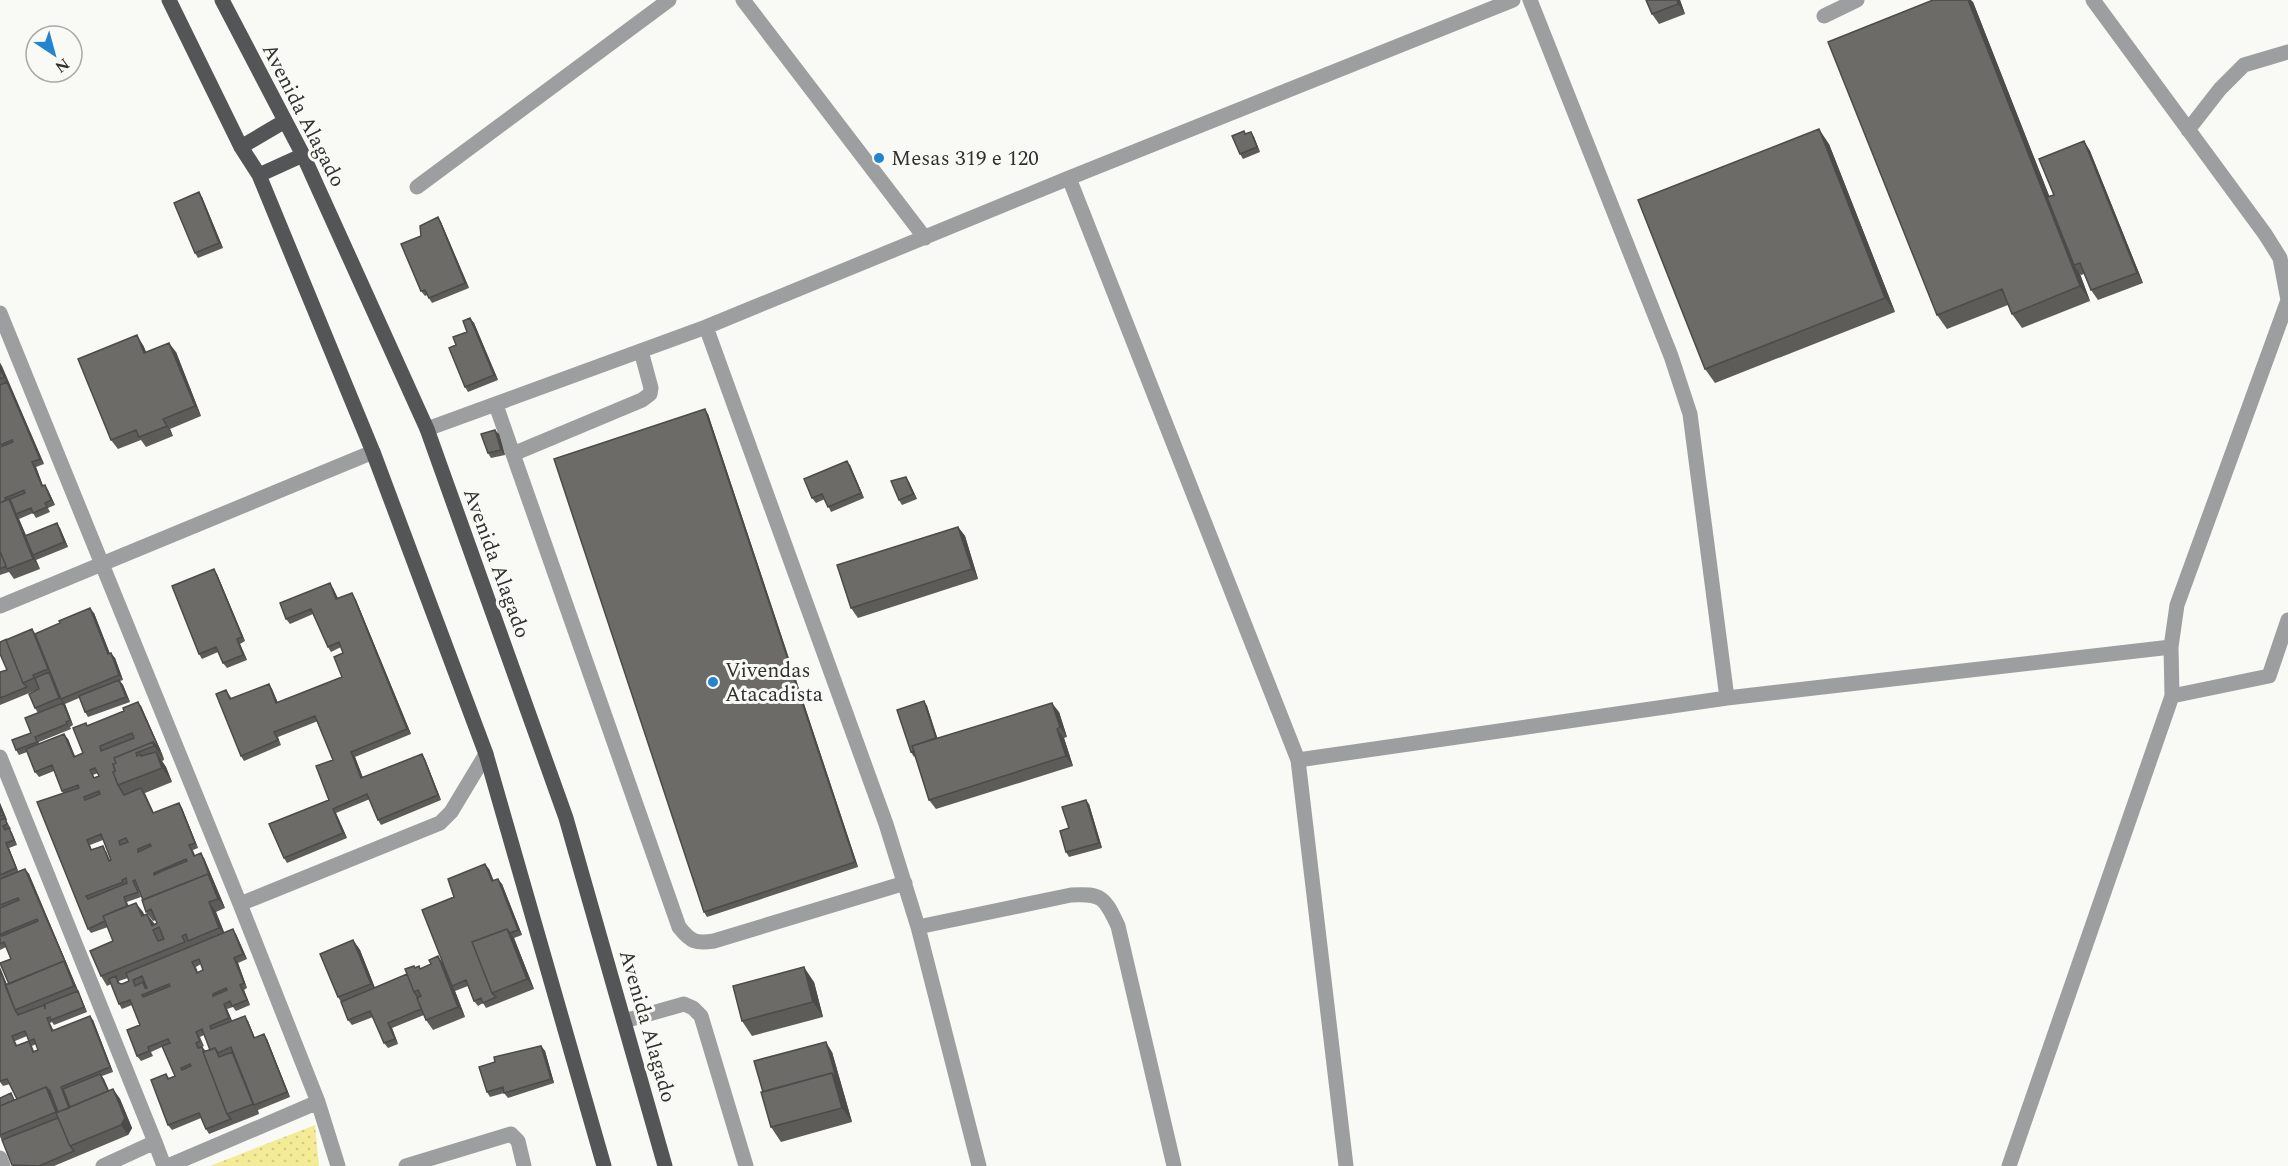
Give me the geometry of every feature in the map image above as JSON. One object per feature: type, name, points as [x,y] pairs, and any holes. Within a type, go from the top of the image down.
[{"type":"main road","points":[[169,0],[241,147],[259,175],[373,452],[486,754],[604,1166]]},
{"type":"main road","name":"Avenida Alagado","points":[[222,0],[303,155],[427,429],[566,818],[665,1166]]},
{"type":"main road","points":[[241,147],[285,121]]},
{"type":"main road","points":[[259,175],[303,155]]},
{"type":"street","points":[[417,187],[669,0]]},
{"type":"street","points":[[743,0],[925,238]]},
{"type":"street","points":[[427,429],[706,327],[1069,178],[1514,0]]},
{"type":"street","points":[[1530,0],[1671,356],[1689,414],[1727,698]]},
{"type":"street","points":[[1824,16],[1857,0]]},
{"type":"street","points":[[2009,1166],[2172,696],[2171,647],[2177,605],[2285,321],[2288,300],[2280,258],[2265,234],[2093,0]]},
{"type":"street","points":[[2188,130],[2220,89],[2244,65],[2288,52]]},
{"type":"street","points":[[1069,178],[1298,760],[1346,1166]]},
{"type":"street","points":[[0,313],[104,564],[240,904],[318,1102],[338,1166]]},
{"type":"street","points":[[706,327],[886,824],[918,927],[979,1166]]},
{"type":"street","points":[[513,454],[642,400],[650,394],[651,388],[641,351]]},
{"type":"street","points":[[496,405],[679,927],[689,939],[703,943],[714,941],[905,883]]},
{"type":"street","points":[[0,606],[373,452]]},
{"type":"street","points":[[2172,696],[2269,676],[2288,620]]},
{"type":"street","points":[[1298,760],[1727,698],[2171,647]]},
{"type":"street","points":[[240,904],[440,823],[451,812],[486,754]]},
{"type":"street","points":[[0,757],[166,1166],[318,1102]]},
{"type":"street","points":[[918,927],[1071,895],[1091,894],[1108,903],[1118,926],[1174,1166]]},
{"type":"street","points":[[624,1021],[684,1004],[693,1008],[701,1016],[746,1166]]},
{"type":"street","points":[[406,1166],[511,1134],[519,1141],[524,1166]]},
{"type":"street","points":[[103,1166],[155,1142]]},
{"type":"street","points":[[0,1158],[3,1166]]},
{"type":"shaded area","points":[[315,1125],[319,1166],[210,1166]]},
{"type":"building","points":[[1646,0],[1677,0],[1678,4],[1652,14]]},
{"type":"building","points":[[1933,0],[1968,0],[2080,286],[2012,314],[2002,289],[1937,315],[1828,42]]},
{"type":"building","points":[[1819,129],[1885,298],[1705,369],[1638,200]]},
{"type":"building","points":[[1244,131],[1245,134],[1251,132],[1257,147],[1240,154],[1232,136]]},
{"type":"building","points":[[2084,141],[2137,273],[2091,290],[2080,263],[2074,265],[2047,197],[2054,195],[2039,159]]},
{"type":"building","points":[[199,192],[219,243],[195,253],[174,203]]},
{"type":"building","points":[[438,217],[465,283],[429,298],[425,290],[421,291],[401,244],[421,236],[420,226]]},
{"type":"building","points":[[470,318],[494,375],[465,387],[449,348],[456,345],[453,337],[467,332],[463,321]]},
{"type":"building","points":[[137,335],[144,353],[169,343],[195,406],[163,419],[167,426],[139,437],[136,430],[111,440],[78,359]]},
{"type":"building","points":[[7,382],[40,459],[32,462],[51,500],[45,503],[47,507],[33,513],[31,508],[16,514],[10,499],[25,493],[24,490],[5,498],[6,500],[0,503],[0,447],[13,442],[12,440],[0,445],[0,385]]},
{"type":"building","name":"Vivendas Atacadista","points":[[705,409],[855,862],[704,912],[554,459]]},
{"type":"building","points":[[495,430],[501,450],[488,453],[481,434]]},
{"type":"building","points":[[847,461],[861,493],[828,507],[822,494],[812,498],[804,479]]},
{"type":"building","points":[[906,477],[913,494],[899,500],[891,481]]},
{"type":"building","points":[[9,499],[33,559],[7,569],[0,551],[0,503]]},
{"type":"building","points":[[57,523],[64,542],[33,555],[25,536]]},
{"type":"building","points":[[958,527],[972,569],[851,608],[837,565]]},
{"type":"building","points":[[0,551],[6,566],[0,569]]},
{"type":"building","points":[[214,569],[242,637],[237,639],[243,655],[223,663],[216,647],[199,654],[172,586]]},
{"type":"building","points":[[330,583],[336,599],[352,593],[407,729],[351,752],[361,778],[422,754],[438,795],[378,820],[367,794],[333,809],[343,833],[284,858],[269,824],[329,800],[316,766],[333,760],[315,716],[274,732],[278,740],[241,756],[216,694],[226,690],[230,699],[269,684],[276,703],[342,677],[334,657],[343,653],[339,642],[328,647],[311,609],[286,619],[280,603]]},
{"type":"building","points":[[90,608],[119,675],[61,699],[35,634]]},
{"type":"building","points":[[32,629],[48,669],[33,675],[34,678],[23,683],[6,640]]},
{"type":"building","points":[[7,639],[23,683],[27,687],[0,698],[0,672],[7,670],[0,654],[0,642]]},
{"type":"building","points":[[49,672],[59,698],[35,708],[29,694],[39,689],[35,678]]},
{"type":"building","points":[[119,680],[126,697],[85,712],[79,696]]},
{"type":"building","points":[[924,701],[936,738],[912,746],[914,751],[911,752],[897,710]]},
{"type":"building","points":[[138,702],[160,751],[153,742],[114,758],[116,763],[113,764],[115,771],[113,772],[118,785],[124,795],[141,788],[153,813],[179,803],[195,843],[189,845],[194,856],[201,853],[210,877],[208,874],[143,900],[135,880],[133,881],[138,892],[124,897],[127,906],[103,916],[105,921],[88,929],[37,802],[79,788],[78,785],[62,791],[52,765],[35,772],[26,749],[64,734],[74,757],[83,753],[73,728],[86,723],[87,726],[124,711],[123,708]],"holes":[[[132,733],[134,738],[101,751],[100,746]],[[95,768],[99,776],[94,778],[90,770]],[[99,791],[100,794],[85,800],[84,797]],[[101,834],[111,860],[109,861],[103,846],[91,850],[87,840]],[[126,838],[128,842],[120,845],[119,841]],[[150,844],[151,846],[138,852],[138,849]],[[186,859],[187,861],[154,875],[154,873]],[[126,878],[127,883],[88,899],[86,896],[123,882],[122,880]]]},
{"type":"building","points":[[63,703],[70,720],[66,722],[67,724],[35,737],[37,742],[16,750],[12,740],[31,733],[25,718]]},
{"type":"building","points":[[1052,703],[1060,727],[1057,729],[1066,756],[929,800],[912,746]]},
{"type":"building","points":[[153,742],[154,746],[136,753],[137,756],[156,752],[162,768],[118,785],[113,772],[115,771],[113,764],[116,763],[114,758]]},
{"type":"building","points":[[1086,800],[1099,843],[1066,852],[1060,831],[1069,828],[1062,807]]},
{"type":"building","points":[[5,818],[7,824],[3,826],[5,830],[9,828],[14,840],[6,843],[16,868],[0,875],[0,820]]},
{"type":"building","points":[[485,864],[492,881],[498,879],[518,930],[510,933],[507,929],[472,942],[492,993],[496,997],[483,1003],[481,998],[474,1001],[466,980],[452,986],[422,910],[454,897],[448,879]]},
{"type":"building","points":[[25,869],[67,966],[64,961],[9,984],[0,963],[11,959],[4,942],[0,944],[0,908],[19,900],[18,898],[0,905],[0,879]],"holes":[[[37,919],[38,921],[2,936],[1,934]]]},
{"type":"building","points":[[208,874],[218,899],[209,902],[219,928],[188,941],[186,934],[182,936],[185,942],[101,976],[90,951],[113,941],[103,916],[136,903],[142,916],[147,914],[152,926],[157,923],[151,909],[146,912],[142,900]],"holes":[[[159,927],[164,939],[158,941],[153,930]]]},
{"type":"building","points":[[233,929],[243,954],[234,958],[244,983],[240,985],[247,1000],[232,1006],[230,1001],[224,1004],[229,1018],[210,1026],[211,1029],[245,1016],[254,1038],[264,1034],[287,1092],[254,1105],[231,1047],[218,1053],[215,1048],[210,1050],[202,1029],[196,1032],[200,1041],[196,1043],[198,1048],[202,1047],[227,1114],[231,1119],[206,1129],[199,1113],[168,1125],[151,1080],[166,1074],[168,1079],[175,1076],[162,1046],[170,1043],[168,1039],[148,1047],[149,1051],[137,1056],[127,1030],[140,1025],[130,1000],[119,1004],[109,979],[116,976],[118,983],[122,984],[129,981],[126,973]],"holes":[[[199,959],[203,970],[197,973],[192,962]],[[142,976],[147,988],[143,982],[135,986],[133,980]],[[169,984],[170,986],[143,997],[142,995]],[[226,988],[227,990],[213,996],[213,994]]]},
{"type":"building","points":[[507,929],[527,979],[492,993],[472,942]]},
{"type":"building","points":[[353,940],[371,984],[338,997],[320,954]]},
{"type":"building","points":[[438,956],[458,1007],[426,1020],[417,998],[421,996],[418,990],[414,992],[405,969],[419,966],[420,969],[431,964],[429,960]]},
{"type":"building","points":[[64,961],[74,986],[15,1010],[5,985]]},
{"type":"building","points":[[804,967],[813,1002],[742,1021],[733,986]]},
{"type":"building","points":[[0,970],[18,1015],[44,1005],[45,1009],[45,1004],[78,991],[84,1007],[51,1020],[50,1017],[47,1018],[52,1031],[90,1016],[110,1067],[61,1087],[69,1108],[58,1112],[50,1091],[46,1087],[17,1099],[7,1079],[0,1081]],"holes":[[[25,1031],[29,1041],[16,1046],[12,1036]],[[34,1039],[38,1050],[33,1052],[29,1041]]]},
{"type":"building","points":[[407,974],[421,1009],[388,1023],[395,1039],[384,1043],[370,1011],[348,1020],[341,1002]]},
{"type":"building","points":[[826,1042],[836,1077],[832,1073],[763,1092],[754,1061]]},
{"type":"building","points":[[541,1046],[551,1079],[504,1093],[503,1087],[487,1092],[479,1067],[495,1062],[494,1057]]},
{"type":"building","points":[[215,1048],[219,1057],[232,1052],[253,1104],[227,1114],[203,1052]]},
{"type":"building","points":[[832,1073],[842,1108],[771,1127],[761,1092]]},
{"type":"building","points":[[100,1074],[108,1091],[70,1107],[63,1089]]},
{"type":"building","points":[[46,1087],[56,1112],[0,1135],[0,1106]]},
{"type":"building","points":[[113,1089],[125,1118],[121,1125],[70,1146],[56,1113]]},
{"type":"building","points":[[11,1093],[14,1100],[0,1106],[0,1098]]},
{"type":"building","points":[[58,1118],[74,1151],[39,1166],[12,1165],[2,1140]]},
{"type":"place","name":"Mesas 319 e 120","points":[[879,158]]},
{"type":"place","name":"Vivendas Atacadista","points":[[713,682]]}]
